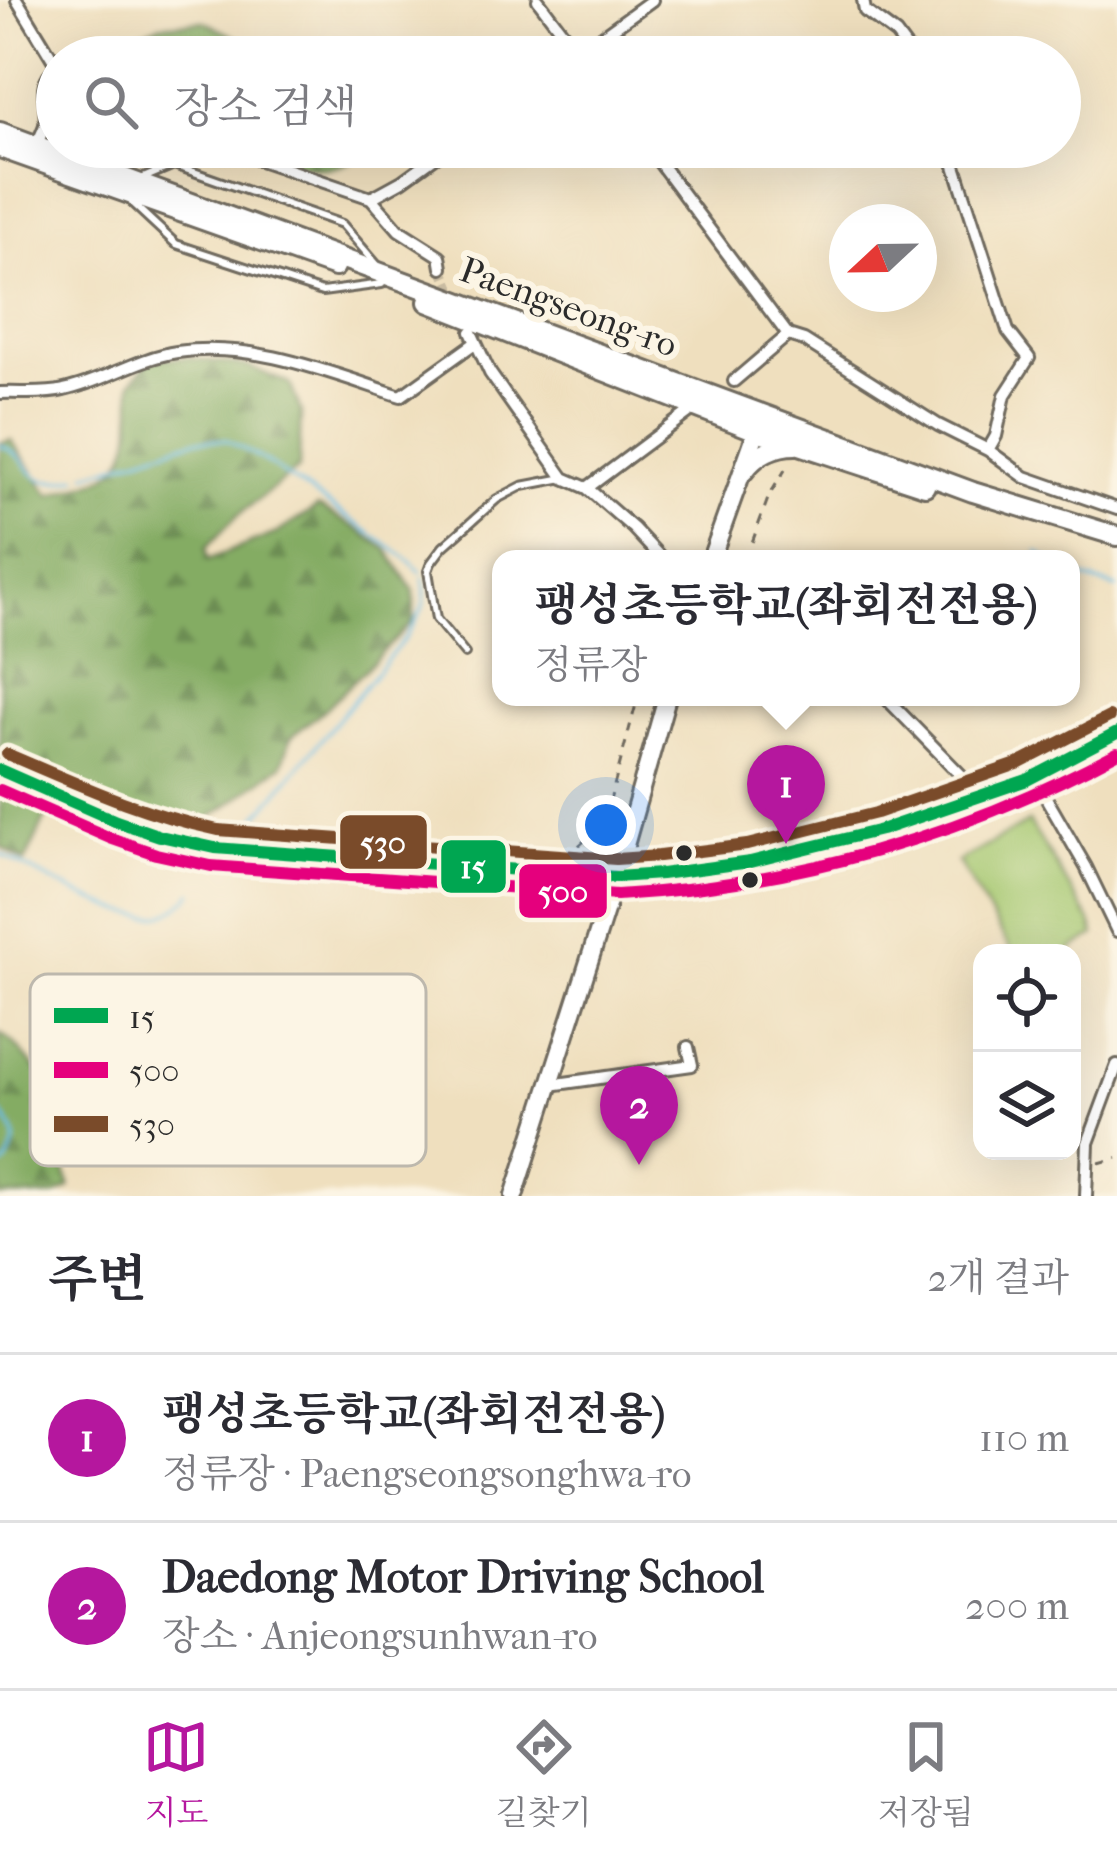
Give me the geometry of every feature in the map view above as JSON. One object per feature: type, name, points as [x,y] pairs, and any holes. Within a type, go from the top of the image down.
[{"type":"main road","name":"Paengseong-ro","points":[[0,132],[36,145]]},
{"type":"main road","name":"Paengseong-ro","points":[[0,148],[36,159]]},
{"type":"main road","name":"Paengseong-ro","points":[[66,168],[384,278],[760,422],[1117,536]]},
{"type":"main road","name":"Paengseong-ro","points":[[87,168],[128,187]]},
{"type":"main road","name":"Paengseong-ro","points":[[384,278],[722,418],[760,422],[802,446],[1117,548]]},
{"type":"main road","points":[[722,418],[739,441],[744,471]]},
{"type":"main road","points":[[714,550],[760,422]]},
{"type":"main road","points":[[744,471],[770,450],[802,446]]},
{"type":"main road","points":[[514,1196],[616,877],[664,706]]},
{"type":"street","points":[[37,0],[20,5],[39,36]]},
{"type":"street","points":[[538,0],[563,36]]},
{"type":"street","points":[[604,36],[652,0]]},
{"type":"street","points":[[863,0],[865,10],[898,36]]},
{"type":"street","points":[[283,168],[371,198],[399,230],[440,256],[442,268]]},
{"type":"street","points":[[371,198],[420,168]]},
{"type":"street","points":[[664,168],[788,335],[804,340],[938,425],[988,450],[1025,478],[1117,508]]},
{"type":"street","points":[[956,168],[1008,331],[1030,358],[1005,395],[988,450]]},
{"type":"street","points":[[734,381],[788,335]]},
{"type":"street","points":[[0,393],[63,391],[149,358],[227,352],[306,363],[401,396],[473,337],[490,373],[564,478],[587,488],[654,550]]},
{"type":"street","points":[[587,488],[689,412]]},
{"type":"street","points":[[894,706],[962,776],[977,798]]},
{"type":"street","points":[[0,770],[116,821],[215,848],[616,877],[711,870],[804,851],[919,819],[1034,777],[1117,733]]},
{"type":"street","points":[[1034,777],[1117,931]]},
{"type":"street","points":[[550,1085],[692,1065],[688,1047]]},
{"type":"street","points":[[1085,1196],[1088,1143],[1117,1065]]},
{"type":"lane","points":[[168,168],[128,187],[176,244],[322,292],[384,278],[342,224],[183,168]]},
{"type":"lane","points":[[465,654],[436,619],[428,572],[431,563],[497,499],[522,486],[564,478]]},
{"type":"path","points":[[749,550],[785,470]]},
{"type":"path","points":[[563,873],[567,858],[605,819],[636,706]]},
{"type":"path","points":[[1086,1168],[1117,1158]]},
{"type":"green space","points":[[204,21],[233,36],[134,36],[160,25]]},
{"type":"green space","points":[[150,358],[247,366],[290,384],[301,412],[299,468],[236,517],[206,548],[208,560],[277,533],[318,507],[387,549],[414,591],[414,621],[291,737],[282,765],[211,817],[191,839],[61,785],[25,862],[0,846],[0,443],[11,440],[50,495],[107,475],[124,457],[132,420],[131,383]]},
{"type":"green space","points":[[1029,822],[1095,935],[1080,944],[1008,944],[958,862]]},
{"type":"green space","points":[[0,1033],[30,1062],[30,1166],[64,1166],[70,1188],[54,1196],[0,1196]]},
{"type":"waterway","points":[[87,474],[195,440],[226,440],[260,458],[421,572]]},
{"type":"waterway","points":[[0,445],[38,477],[60,481],[78,477]]},
{"type":"waterway","points":[[1080,577],[1117,588]]},
{"type":"waterway","points":[[247,829],[406,637],[424,603],[423,578]]},
{"type":"waterway","points":[[0,854],[80,895],[145,916],[176,909],[193,892]]},
{"type":"waterway","points":[[0,1112],[15,1137],[6,1165],[0,1167]]},
{"type":"tunnel","points":[[442,268],[457,302]]},
{"type":"transit line","name":"530","points":[[7,754],[136,807],[218,830],[616,859],[747,845],[876,813],[1020,763],[1109,717]]},
{"type":"transit line","name":"15","points":[[0,770],[116,821],[215,848],[616,877],[750,862],[881,830],[1027,780],[1117,733]]},
{"type":"transit line","name":"500","points":[[0,790],[110,838],[211,866],[617,895],[747,880],[875,851],[999,809],[1117,753]]},
{"type":"place","name":"팽성초등학교(좌회전전용)","points":[[786,844]]},
{"type":"place","name":"Daedong Motor Driving School","points":[[639,1165]]}]
